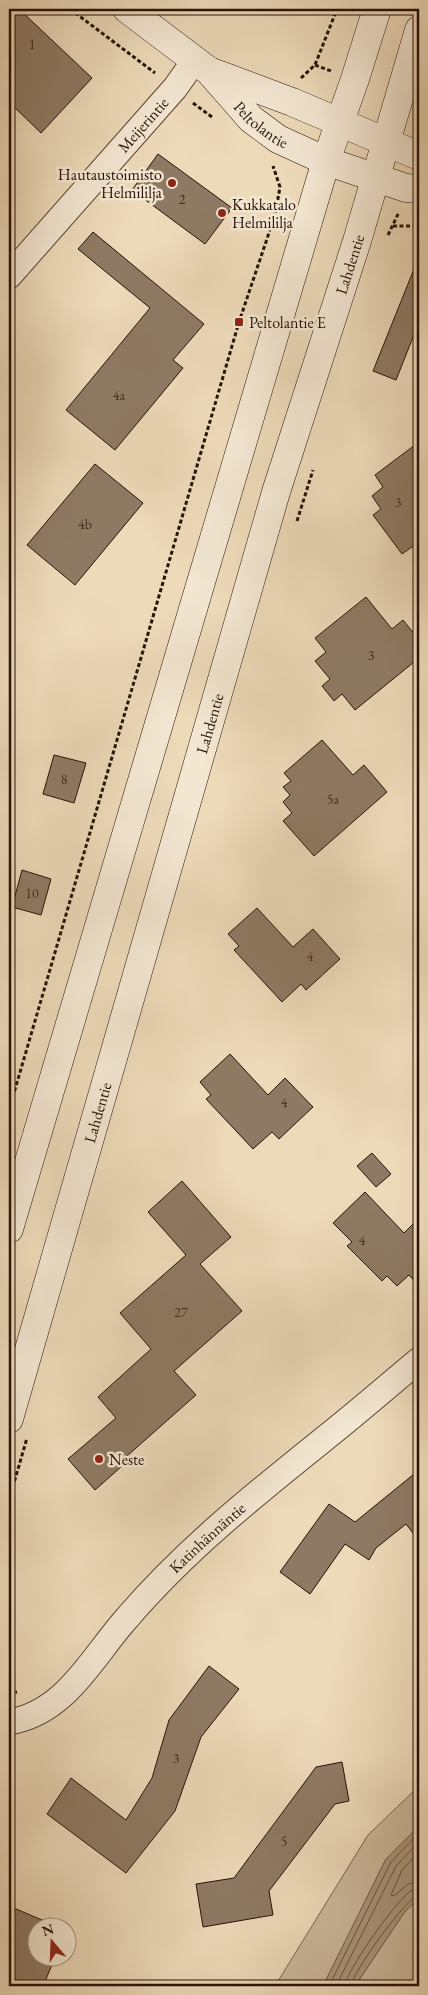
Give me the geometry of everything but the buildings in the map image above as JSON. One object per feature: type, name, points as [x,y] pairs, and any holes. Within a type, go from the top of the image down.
[{"type":"main road","name":"Peltolantie","points":[[127,9],[202,66],[250,119],[278,139],[326,161],[406,188],[419,189]]},
{"type":"main road","points":[[9,1228],[326,161],[341,122],[376,9]]},
{"type":"main road","name":"Lahdentie","points":[[9,1420],[276,492],[357,242],[419,30]]},
{"type":"main road","name":"Peltolantie","points":[[202,66],[341,122],[419,156]]},
{"type":"street","name":"Meijerintie","points":[[9,276],[175,88],[202,66]]},
{"type":"street","name":"Katinhännäntie","points":[[9,1722],[26,1720],[53,1704],[73,1686],[127,1617],[198,1544],[241,1505],[419,1360]]},
{"type":"path","points":[[292,102],[299,79],[315,65],[337,9]]},
{"type":"path","points":[[9,1110],[239,322],[275,216],[280,187],[272,163],[278,139]]},
{"type":"path","points":[[393,226],[419,226]]},
{"type":"shaded area","points":[[419,1786],[419,1826],[386,1859],[323,1986],[275,1986],[368,1835]]},
{"type":"shaded area","points":[[419,1898],[419,1986],[355,1986],[404,1913]]},
{"type":"water","points":[[419,1826],[419,1898],[404,1913],[355,1986],[323,1986],[386,1859]]},
{"type":"place","name":"Hautaustoimisto Helmililja","points":[[172,183]]},
{"type":"place","name":"Kukkatalo Helmililja","points":[[222,213]]},
{"type":"place","name":"Peltolantie E","points":[[239,322]]},
{"type":"place","name":"Neste","points":[[99,1459]]}]
